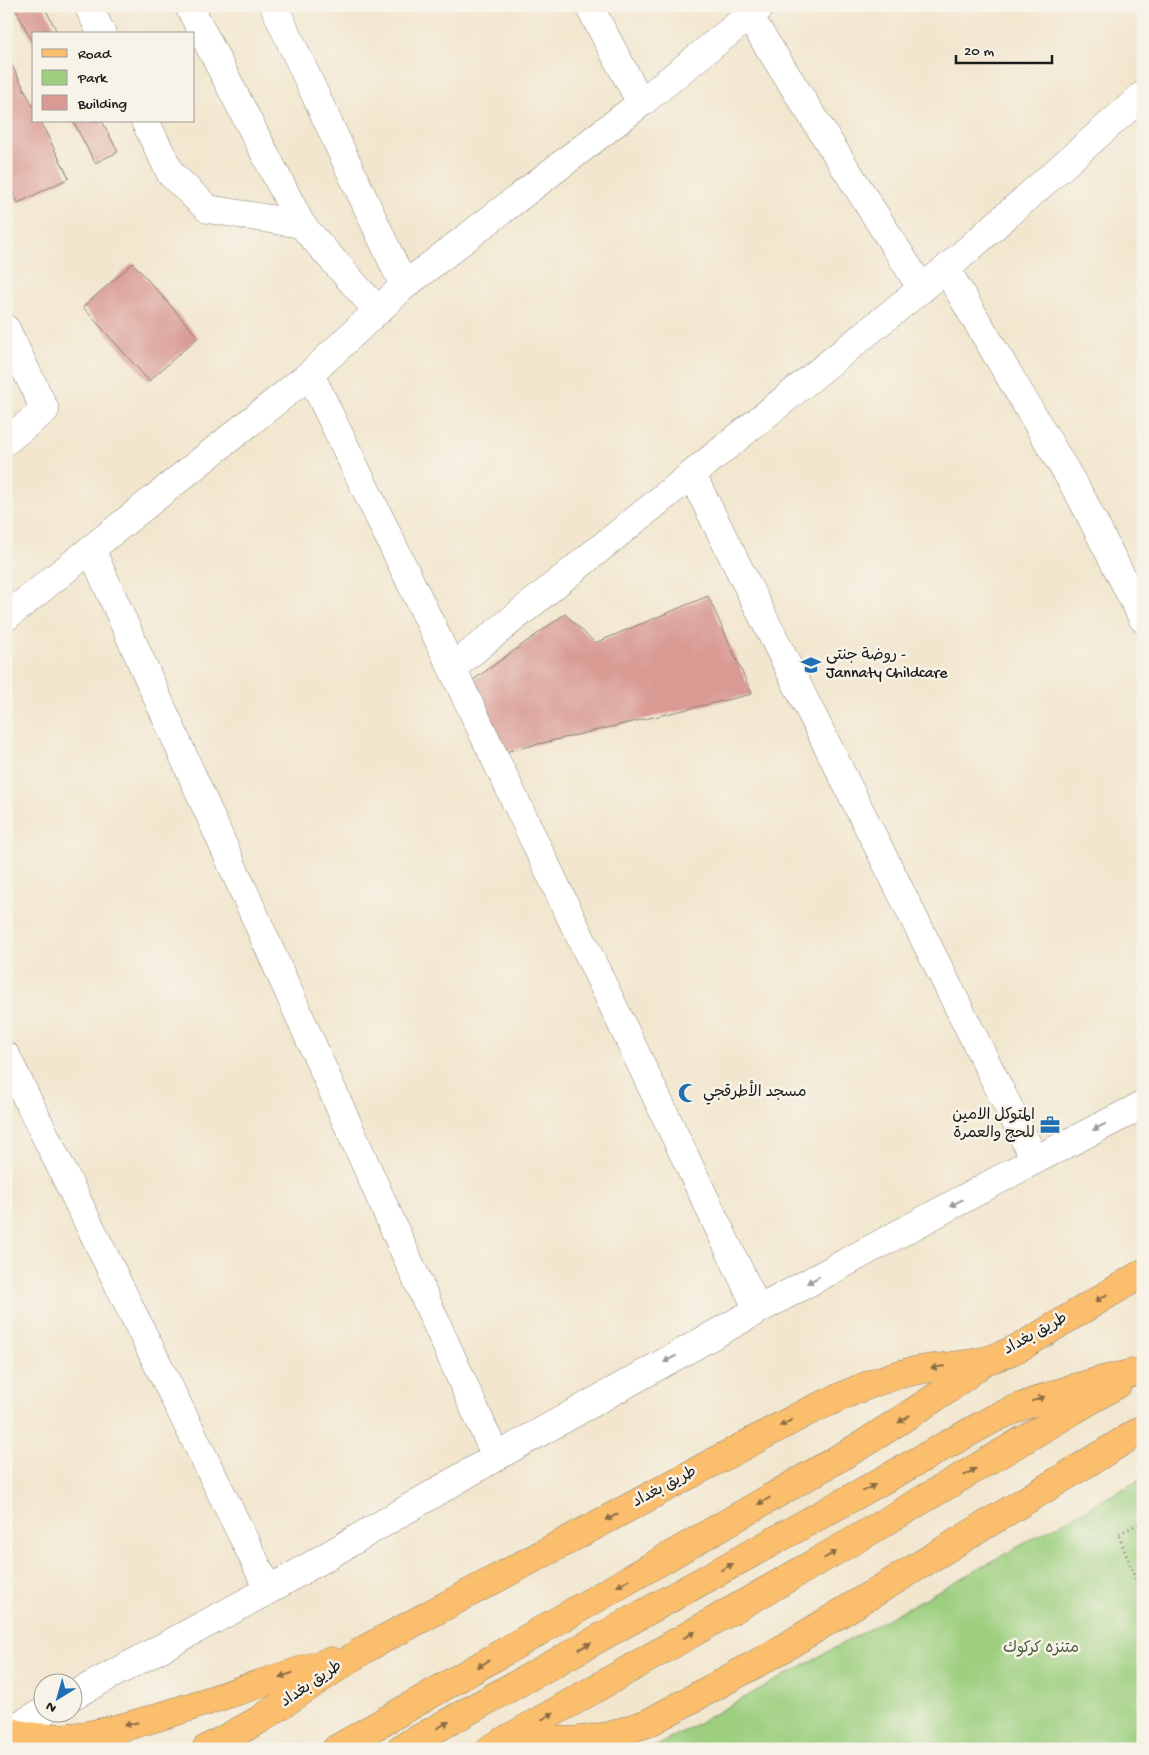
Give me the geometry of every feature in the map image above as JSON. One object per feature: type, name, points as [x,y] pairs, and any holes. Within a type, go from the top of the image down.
[{"type":"main road","name":"طريق بغداد","points":[[206,1749],[259,1720],[365,1649],[805,1413],[870,1384],[901,1374],[933,1367],[986,1360],[1006,1354],[1024,1346],[1143,1273]]},
{"type":"main road","points":[[336,1749],[865,1443],[947,1390],[986,1360]]},
{"type":"main road","points":[[400,1749],[993,1419],[1028,1402],[1065,1389],[1140,1371]]},
{"type":"main road","points":[[500,1743],[853,1541],[1140,1371]]},
{"type":"main road","points":[[500,1743],[572,1741],[609,1736],[648,1724],[772,1655],[1143,1428]]},
{"type":"main road","points":[[7,1731],[46,1738],[74,1737],[105,1731],[152,1719],[365,1649]]},
{"type":"street","points":[[88,6],[101,32]]},
{"type":"street","points":[[189,6],[300,224],[378,311]]},
{"type":"street","points":[[274,6],[404,286]]},
{"type":"street","points":[[589,6],[641,103]]},
{"type":"street","points":[[6,617],[310,374],[404,286],[641,103],[755,11],[922,289]]},
{"type":"street","points":[[452,668],[922,289],[1143,96]]},
{"type":"street","points":[[145,122],[171,174],[208,209],[300,224]]},
{"type":"street","points":[[946,269],[1080,497],[1143,619]]},
{"type":"street","points":[[6,329],[46,410],[6,441]]},
{"type":"street","points":[[310,374],[758,1310]]},
{"type":"street","points":[[692,475],[1035,1160]]},
{"type":"street","points":[[91,549],[496,1457]]},
{"type":"street","points":[[6,1056],[269,1590]]},
{"type":"street","points":[[82,1691],[269,1590],[496,1457],[758,1310],[1035,1160],[1143,1105]]},
{"type":"street","points":[[7,1731],[32,1718]]},
{"type":"path","points":[[1143,1522],[1118,1534],[1143,1596]]},
{"type":"green space","name":"متنزه كركوك","points":[[1143,1478],[1143,1749],[651,1749]]},
{"type":"building","points":[[14,6],[44,6],[57,32],[32,32],[32,41]]},
{"type":"building","points":[[6,54],[32,104],[32,122],[41,122],[69,178],[18,203],[6,179]]},
{"type":"building","points":[[74,122],[103,122],[118,152],[95,163]]},
{"type":"building","points":[[133,263],[198,337],[149,381],[83,307]]},
{"type":"building","points":[[708,596],[752,694],[500,753],[469,683],[565,614],[595,643]]},
{"type":"place","name":"روضة جنتي - Jannaty Childcare","points":[[811,665]]},
{"type":"place","name":"مسجد الأطرقجي","points":[[688,1093]]},
{"type":"place","name":"المتوكل الامين للحج والعمرة","points":[[1050,1125]]}]
